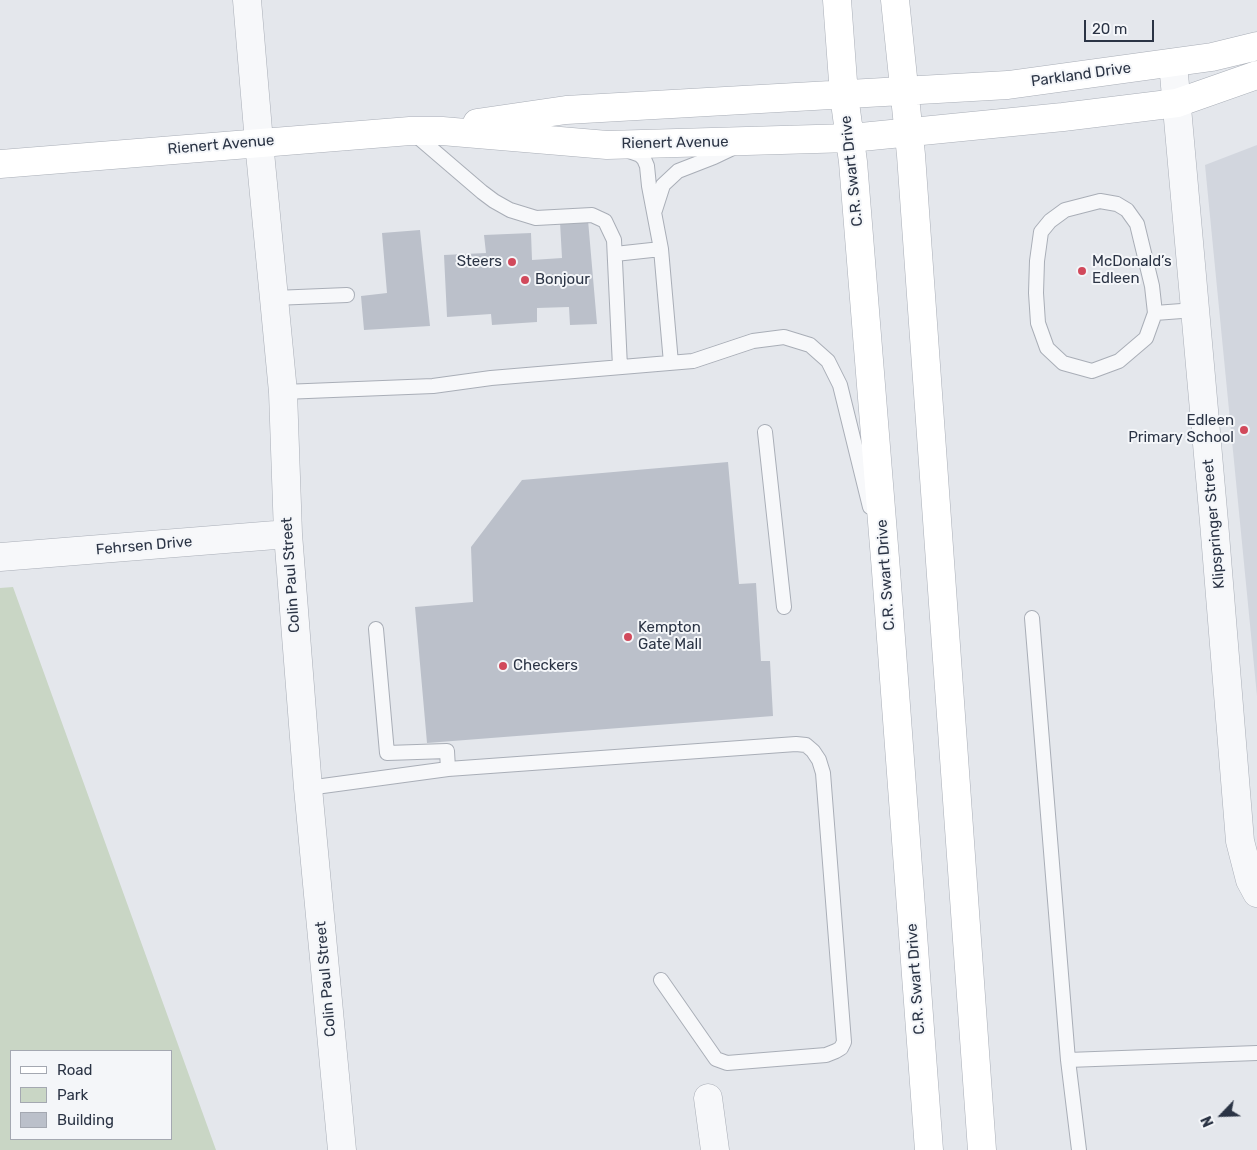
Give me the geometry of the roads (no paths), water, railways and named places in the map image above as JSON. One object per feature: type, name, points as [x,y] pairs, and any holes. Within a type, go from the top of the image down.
[{"type":"main road","name":"C.R. Swart Drive","points":[[837,0],[886,571],[929,1150]]},
{"type":"main road","points":[[895,0],[909,132],[982,1150]]},
{"type":"main road","name":"Parkland Drive","points":[[904,91],[1008,85],[1212,57],[1257,46]]},
{"type":"main road","points":[[909,132],[1053,118],[1177,103],[1257,75]]},
{"type":"main road","name":"Rienert Avenue","points":[[442,131],[469,124],[566,110],[904,91]]},
{"type":"main road","name":"Rienert Avenue","points":[[0,164],[410,131],[442,131],[607,145],[850,138],[909,132]]},
{"type":"street","name":"Colin Paul Street","points":[[247,0],[284,392],[288,534],[308,788],[342,1150]]},
{"type":"street","name":"Klipspringer Street","points":[[1173,63],[1240,841],[1250,880],[1257,893]]},
{"type":"street","name":"Fehrsen Drive","points":[[0,557],[288,534]]},
{"type":"street","points":[[708,1098],[715,1150]]},
{"type":"lane","points":[[410,131],[482,192],[510,210],[536,218],[592,215],[605,221],[614,240],[620,368]]},
{"type":"lane","points":[[654,210],[663,185],[678,171],[714,158],[746,142]]},
{"type":"lane","points":[[607,145],[634,152],[644,159],[647,166],[648,186],[661,249],[671,363]]},
{"type":"lane","points":[[1100,201],[1117,204],[1127,210],[1137,224],[1148,269],[1155,313],[1146,338],[1119,361],[1092,371],[1063,363],[1047,348],[1038,323],[1037,261],[1041,232],[1050,221],[1065,210],[1082,204],[1100,201]]},
{"type":"lane","points":[[615,254],[661,249]]},
{"type":"lane","points":[[274,298],[347,295]]},
{"type":"lane","points":[[1155,313],[1195,310]]},
{"type":"lane","points":[[284,392],[433,386],[491,378],[693,361],[753,341],[784,337],[810,346],[828,361],[840,385],[886,571]]},
{"type":"lane","points":[[765,432],[784,607]]},
{"type":"lane","points":[[1032,618],[1068,1060],[1079,1150]]},
{"type":"lane","points":[[376,629],[387,753],[447,751],[448,768]]},
{"type":"lane","points":[[308,788],[448,768],[796,744],[806,745],[819,760],[823,773],[844,1042],[841,1048],[826,1054],[727,1063],[716,1059],[662,980]]},
{"type":"lane","points":[[1068,1060],[1257,1053]]},
{"type":"place","name":"Steers","points":[[512,262]]},
{"type":"place","name":"McDonald’s Edleen","points":[[1082,271]]},
{"type":"place","name":"Bonjour","points":[[525,280]]},
{"type":"place","name":"Edleen Primary School","points":[[1244,430]]},
{"type":"place","name":"Kempton Gate Mall","points":[[628,637]]},
{"type":"place","name":"Checkers","points":[[503,666]]}]
